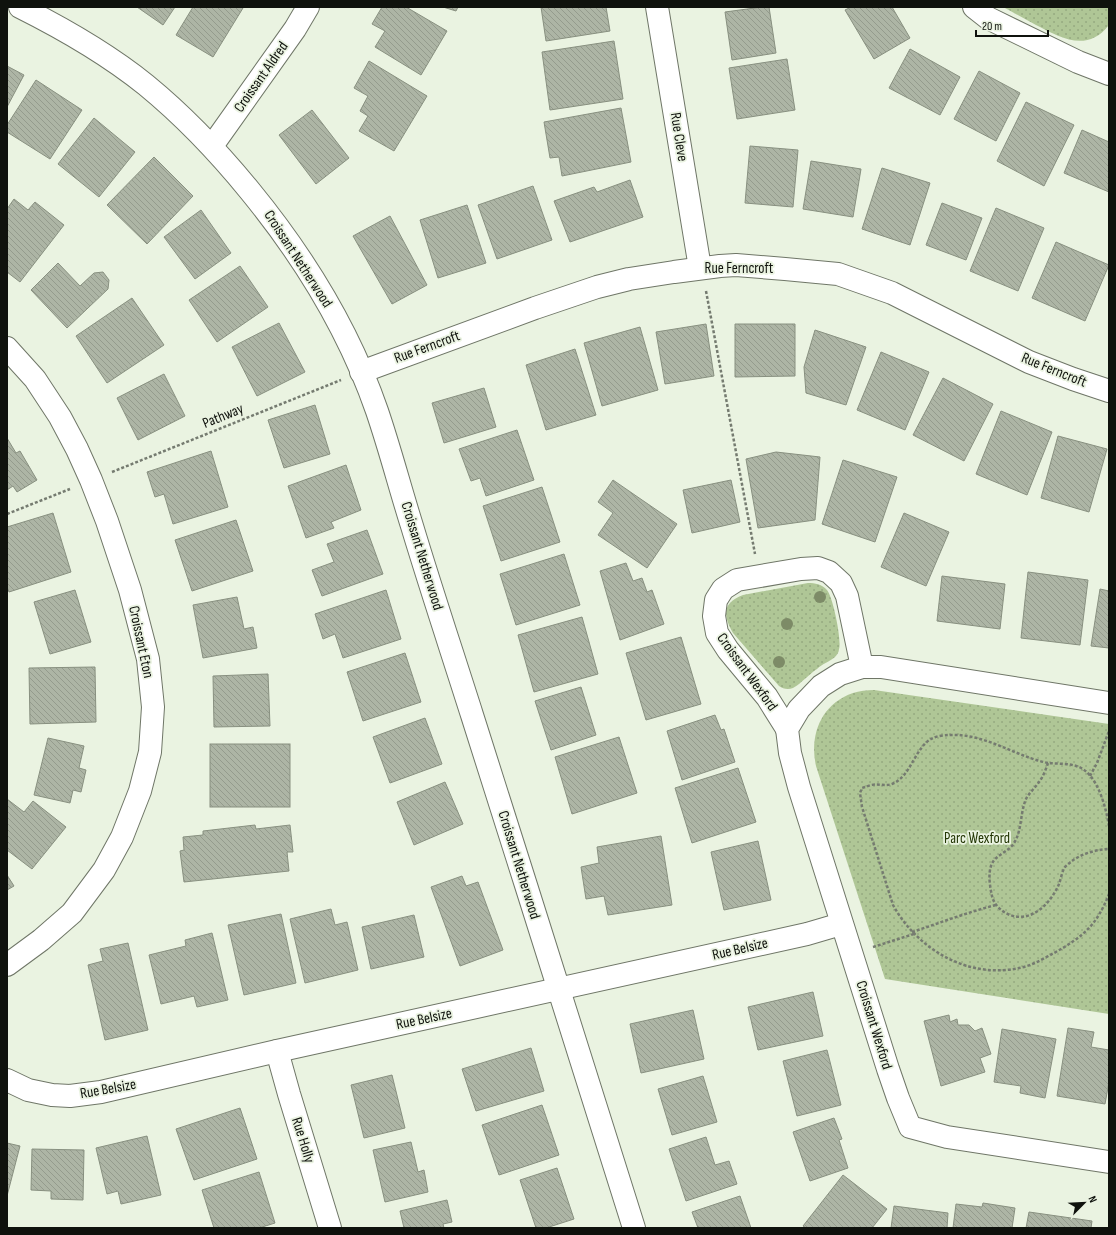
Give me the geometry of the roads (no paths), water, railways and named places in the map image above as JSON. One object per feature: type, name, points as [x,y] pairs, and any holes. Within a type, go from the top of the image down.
[{"type":"street","name":"Croissant Netherwood","points":[[20,7],[40,17],[92,48],[145,84],[179,113],[212,146],[270,216],[297,252],[322,293],[346,338],[351,376],[377,410],[634,1228]]},
{"type":"street","name":"Croissant Aldred","points":[[212,146],[295,29],[308,7]]},
{"type":"street","name":"Rue Cleve","points":[[658,7],[703,277]]},
{"type":"street","points":[[974,7],[988,18],[1078,62],[1109,74]]},
{"type":"street","name":"Rue Ferncroft","points":[[351,376],[535,308],[597,287],[629,279],[703,277],[736,266],[838,274],[892,293],[1029,362],[1073,380],[1109,391]]},
{"type":"street","name":"Croissant Eton","points":[[7,348],[35,379],[60,417],[92,480],[130,590],[148,659],[153,707],[150,752],[140,791],[122,837],[104,870],[72,913],[41,940],[7,964]]},
{"type":"street","name":"Croissant Wexford","points":[[862,666],[847,596],[841,583],[830,572],[818,568],[801,568],[737,580],[723,589],[716,600],[714,616],[717,633],[728,650],[767,697],[787,729],[790,753],[799,787],[841,924],[895,1090],[910,1127],[947,1137],[1109,1162]]},
{"type":"street","name":"Croissant Wexford","points":[[787,729],[799,709],[821,686],[840,674],[862,666],[881,667],[1109,703]]},
{"type":"street","name":"Rue Belsize","points":[[7,1080],[28,1090],[52,1095],[70,1096],[89,1094],[807,934],[841,924]]},
{"type":"street","name":"Rue Holly","points":[[277,1051],[330,1228]]},
{"type":"park label","name":"Parc Wexford","points":[[977,838]]}]
